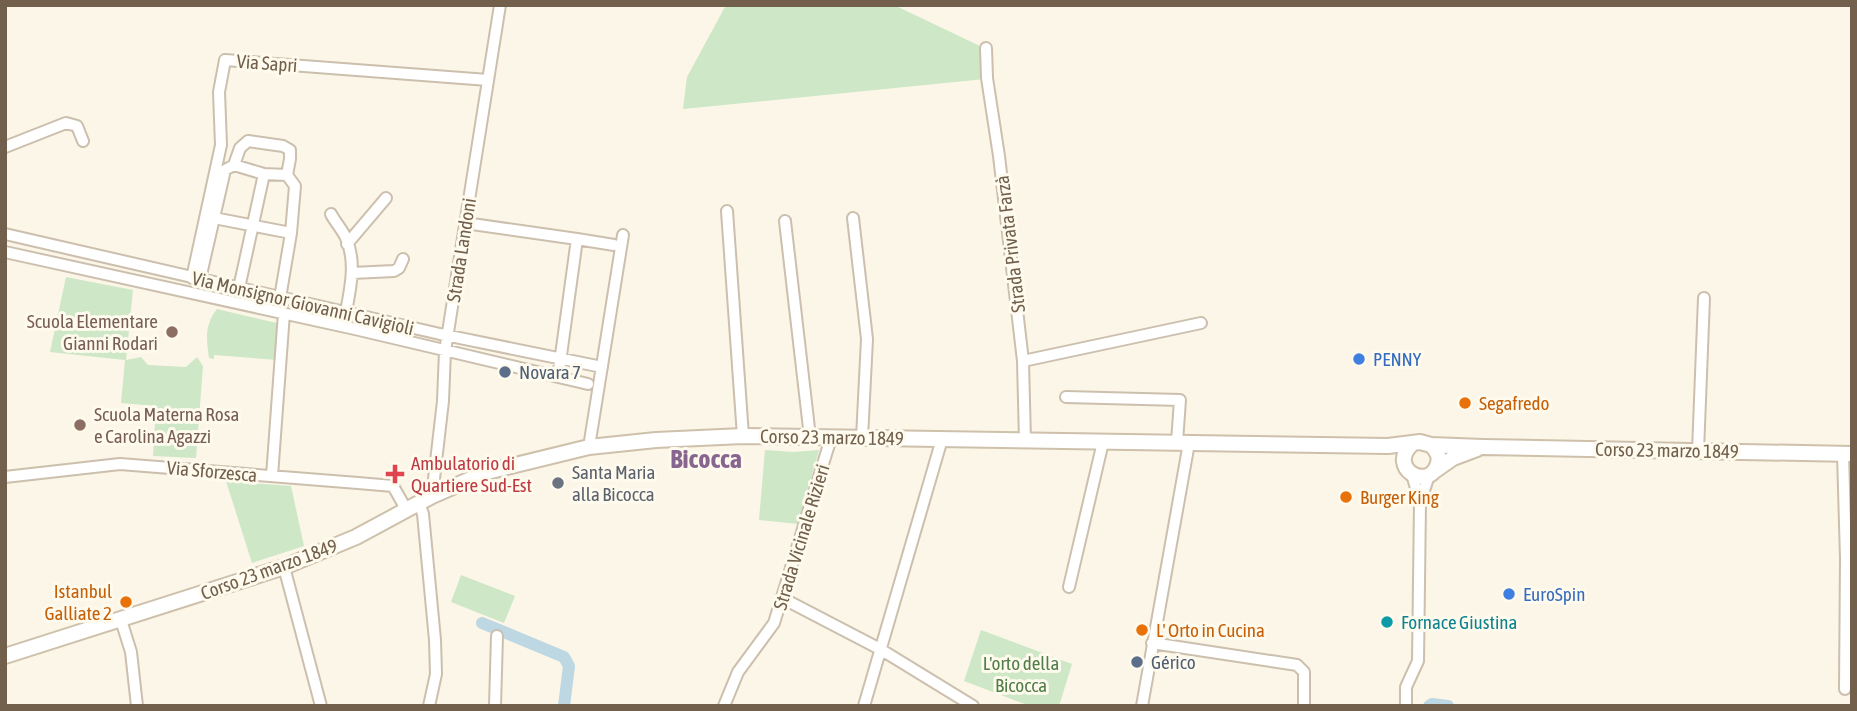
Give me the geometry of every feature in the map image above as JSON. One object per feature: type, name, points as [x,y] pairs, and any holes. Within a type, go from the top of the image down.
[{"type":"main road","name":"Corso 23 marzo 1849","points":[[5,656],[284,568],[356,537],[419,503],[486,472],[589,447],[656,440],[743,436],[1411,445]]},
{"type":"main road","points":[[1424,442],[1431,445],[1436,449],[1439,458],[1431,474],[1423,477],[1411,473],[1405,466],[1404,455],[1411,445],[1424,442]]},
{"type":"main road","name":"Corso 23 marzo 1849","points":[[1431,445],[1847,454]]},
{"type":"main road","name":"Corso 23 marzo 1849","points":[[1361,446],[1391,458],[1411,473]]},
{"type":"main road","name":"Corso 23 marzo 1849","points":[[1431,474],[1453,458],[1483,447]]},
{"type":"street","name":"Strada Landoni","points":[[429,706],[436,674],[435,640],[419,503],[443,401],[447,336],[500,5]]},
{"type":"street","name":"Strada Privata Farzà","points":[[986,48],[987,78],[1023,361],[1025,441]]},
{"type":"street","name":"Via Sapri","points":[[196,278],[221,145],[219,92],[225,60],[488,80]]},
{"type":"street","points":[[5,147],[66,123],[77,126],[83,141]]},
{"type":"street","points":[[196,278],[225,170],[234,165],[240,148],[248,141],[283,146],[289,150],[287,175],[295,186],[291,233],[280,298]]},
{"type":"street","points":[[234,165],[264,174],[287,175]]},
{"type":"street","points":[[239,288],[264,174]]},
{"type":"street","points":[[347,244],[386,198]]},
{"type":"street","points":[[727,211],[743,436]]},
{"type":"street","points":[[331,214],[346,238],[352,258],[343,326]]},
{"type":"street","points":[[214,218],[291,233]]},
{"type":"street","points":[[853,218],[867,339],[862,438]]},
{"type":"street","points":[[785,221],[810,437]]},
{"type":"street","points":[[465,223],[614,245]]},
{"type":"street","name":"Via Monsignor Giovanni Cavigioli","points":[[5,234],[447,336],[602,367]]},
{"type":"street","points":[[589,447],[623,236]]},
{"type":"street","points":[[558,377],[577,239]]},
{"type":"street","name":"Via Monsignor Giovanni Cavigioli","points":[[5,252],[343,326],[588,384]]},
{"type":"street","points":[[352,273],[394,271],[399,268],[402,259]]},
{"type":"street","points":[[1698,451],[1704,298]]},
{"type":"street","points":[[272,476],[284,313]]},
{"type":"street","points":[[1023,361],[1201,323]]},
{"type":"street","points":[[1066,397],[1180,400],[1183,443],[1142,706]]},
{"type":"street","name":"Strada Vicinale Rizieri","points":[[724,706],[738,672],[774,623],[831,438]]},
{"type":"street","points":[[864,706],[942,439]]},
{"type":"street","points":[[1069,587],[1103,442]]},
{"type":"street","points":[[1845,689],[1847,454]]},
{"type":"street","name":"Via Sforzesca","points":[[5,477],[120,464],[393,486],[419,503]]},
{"type":"street","points":[[1406,706],[1406,687],[1418,661],[1420,503],[1411,473]]},
{"type":"street","points":[[1420,503],[1431,474]]},
{"type":"street","points":[[284,568],[321,706]]},
{"type":"street","points":[[782,598],[880,649],[973,706]]},
{"type":"street","points":[[121,620],[131,653],[137,706]]},
{"type":"street","points":[[495,706],[497,636]]},
{"type":"street","points":[[1152,643],[1297,665],[1304,672],[1304,706]]},
{"type":"green space","points":[[726,5],[894,5],[982,47],[985,79],[683,109],[687,77]]},
{"type":"green space","points":[[66,277],[133,290],[126,360],[141,357],[148,365],[186,367],[197,357],[203,366],[196,458],[153,456],[156,406],[121,403],[125,360],[50,352]]},
{"type":"green space","points":[[217,309],[281,324],[278,360],[214,355],[214,359],[209,358],[207,332]]},
{"type":"green space","points":[[765,450],[819,450],[798,524],[759,520]]},
{"type":"green space","points":[[226,481],[291,486],[304,546],[252,563]]},
{"type":"green space","points":[[461,575],[515,596],[504,623],[451,602]]},
{"type":"green space","name":"L'orto della Bicocca","points":[[981,630],[1072,664],[1059,706],[1030,706],[964,681]]},
{"type":"waterway","points":[[482,623],[564,657],[569,666],[564,706]]},
{"type":"waterway","points":[[1429,706],[1448,706]]},
{"type":"place","name":"Scuola Elementare Gianni Rodari","points":[[172,332]]},
{"type":"place","name":"PENNY","points":[[1359,359]]},
{"type":"place","name":"Novara 7","points":[[505,372]]},
{"type":"place","name":"Segafredo","points":[[1465,403]]},
{"type":"place","name":"Scuola Materna Rosa e Carolina Agazzi","points":[[80,425]]},
{"type":"place","name":"Ambulatorio di Quartiere Sud-Est","points":[[395,474]]},
{"type":"place","name":"Santa Maria alla Bicocca","points":[[558,483]]},
{"type":"place","name":"Burger King","points":[[1346,497]]},
{"type":"place","name":"EuroSpin","points":[[1509,594]]},
{"type":"place","name":"Istanbul Galliate 2","points":[[126,602]]},
{"type":"place","name":"Fornace Giustina","points":[[1387,622]]},
{"type":"place","name":"L' Orto in Cucina","points":[[1142,630]]},
{"type":"place","name":"Gérico","points":[[1137,662]]},
{"type":"district","name":"Bicocca","points":[[706,459]]}]
